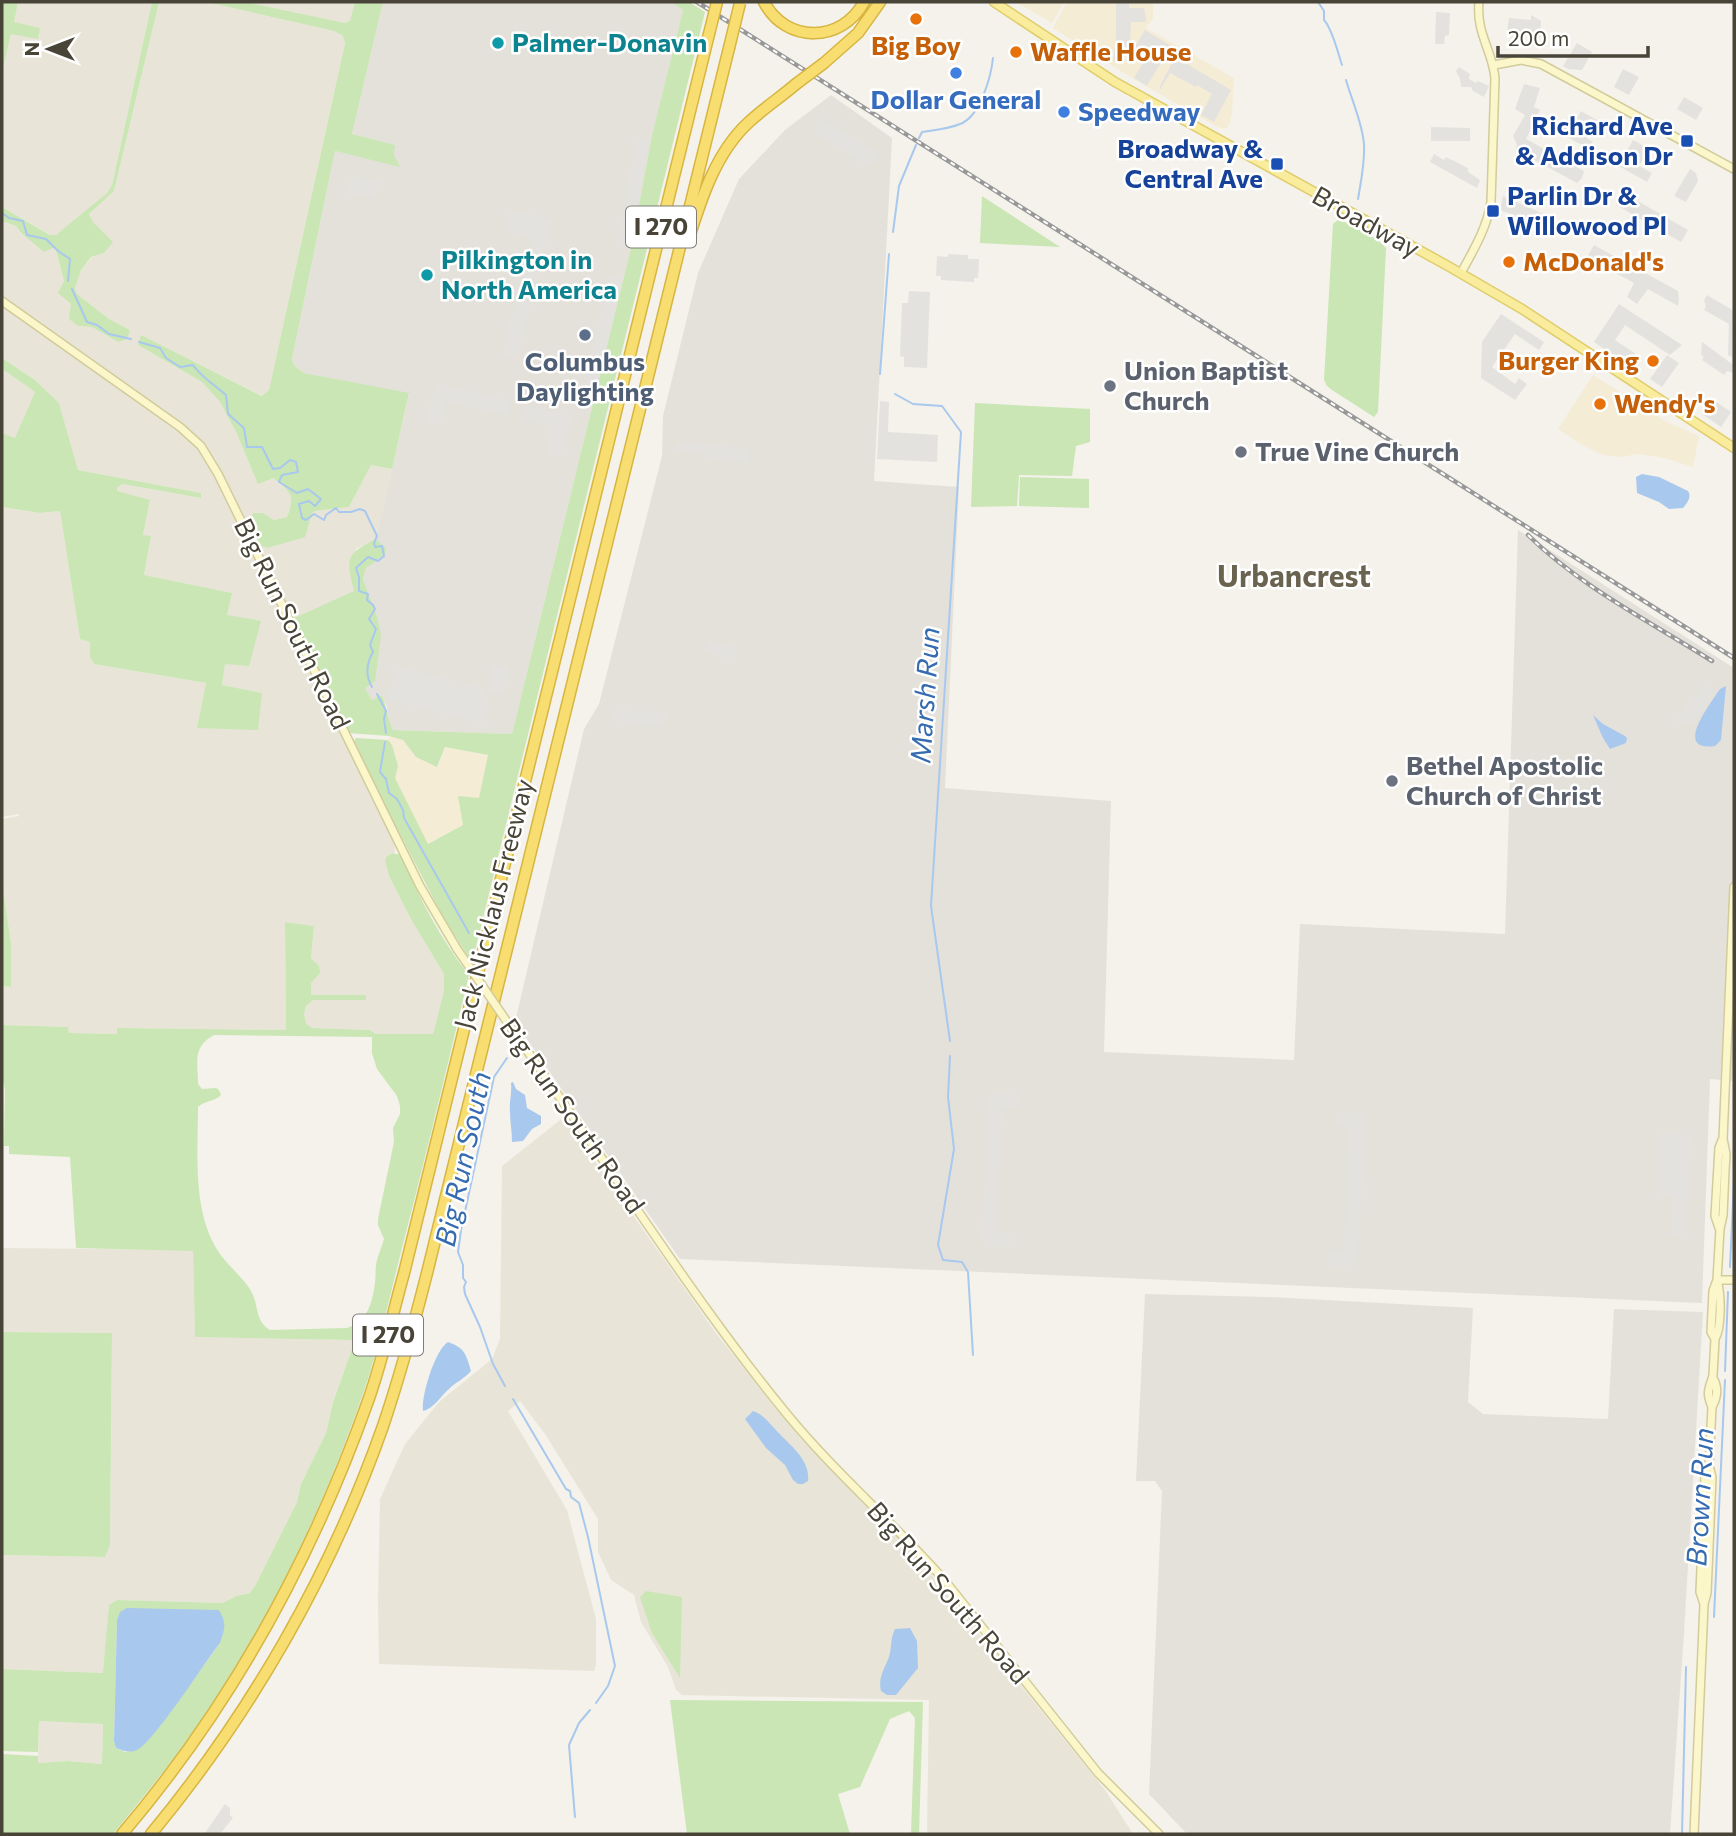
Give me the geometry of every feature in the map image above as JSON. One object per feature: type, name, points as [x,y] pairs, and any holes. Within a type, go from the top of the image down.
[{"type":"highway","name":"Jack Nicklaus Freeway","points":[[122,1834],[207,1724],[279,1606],[323,1517],[381,1360],[717,2]]},
{"type":"highway","name":"Jack Nicklaus Freeway","points":[[151,1834],[184,1794],[234,1722],[285,1640],[328,1559],[382,1426],[427,1273],[740,2]]},
{"type":"highway","points":[[764,2],[778,21],[799,31],[811,33],[834,30],[845,24],[864,2]]},
{"type":"highway","points":[[662,322],[701,203],[719,161],[732,140],[748,122],[858,33],[880,2]]},
{"type":"main road","name":"Broadway","points":[[994,2],[1115,82],[1522,309],[1734,448]]},
{"type":"street","points":[[1461,273],[1477,244],[1490,209],[1494,65],[1481,33],[1479,2]]},
{"type":"street","points":[[1494,65],[1527,60],[1550,68],[1734,169]]},
{"type":"street","name":"Big Run South Road","points":[[2,301],[180,427],[201,446],[228,493],[420,886],[457,949],[512,1029],[697,1296],[772,1396],[818,1450],[920,1552],[1098,1773],[1159,1834]]},
{"type":"street","points":[[1694,1834],[1704,1604],[1700,1592],[1705,1475],[1709,1465],[1712,1407],[1708,1400],[1709,1384],[1713,1378],[1713,1291],[1717,1280],[1726,1170],[1723,1139],[1734,887]]},
{"type":"street","points":[[1717,1280],[1734,1280]]},
{"type":"shaded area","points":[[18,2],[152,2],[112,185],[87,211],[56,235],[51,235],[2,207],[2,72],[11,33],[40,29],[13,22]]},
{"type":"shaded area","points":[[159,2],[206,2],[334,31],[343,36],[345,43],[269,390],[263,396],[142,336],[138,345],[202,382],[220,402],[258,483],[273,478],[289,492],[292,503],[287,517],[274,520],[263,513],[260,545],[315,511],[349,507],[371,465],[392,469],[376,539],[356,549],[355,591],[293,619],[394,840],[395,853],[386,857],[385,861],[389,876],[444,974],[444,991],[433,1034],[376,1034],[370,1030],[312,1028],[305,1024],[306,1006],[313,1000],[366,1000],[366,996],[311,996],[311,983],[318,966],[311,958],[314,926],[285,922],[286,1030],[117,1028],[117,1034],[69,1033],[68,1027],[2,1025],[2,986],[10,987],[11,943],[2,882],[2,819],[19,814],[2,817],[2,507],[40,513],[60,511],[80,639],[90,641],[90,657],[94,664],[206,683],[197,728],[262,693],[222,685],[231,593],[144,575],[151,537],[143,535],[150,500],[117,492],[117,488],[121,484],[201,498],[201,493],[78,470],[59,403],[35,380],[2,358],[2,221],[16,226],[21,234],[55,247],[78,326],[92,327],[118,342],[130,330],[109,319],[77,294],[75,287],[81,270],[92,257],[104,253],[89,214],[114,191]]},
{"type":"shaded area","points":[[246,2],[355,2],[350,22],[345,23]]},
{"type":"shaded area","points":[[383,2],[671,2],[683,10],[652,135],[631,248],[512,734],[393,730],[382,695],[372,700],[365,688],[377,616],[363,579],[366,568],[385,548],[376,539],[409,394],[304,373],[294,365],[292,359],[335,151],[399,166],[393,155],[394,145],[352,134]]},
{"type":"shaded area","points":[[1016,2],[1064,2],[1052,23]]},
{"type":"shaded area","points":[[1067,2],[1153,2],[1153,18],[1146,28],[1234,78],[1232,113],[1226,129],[1217,127],[1117,69],[1053,28]]},
{"type":"shaded area","points":[[1116,2],[1129,2],[1129,8],[1144,8],[1146,17],[1146,22],[1131,22],[1130,43],[1117,63],[1113,61]]},
{"type":"shaded area","points":[[1436,12],[1450,13],[1449,35],[1445,36],[1444,44],[1435,44]]},
{"type":"shaded area","points":[[1531,15],[1541,21],[1540,38],[1507,32],[1509,18],[1531,20]]},
{"type":"shaded area","points":[[1145,30],[1171,46],[1147,86],[1134,78],[1147,56],[1134,48]]},
{"type":"shaded area","points":[[1577,43],[1592,52],[1582,70],[1568,69],[1563,66]]},
{"type":"shaded area","points":[[1175,57],[1231,90],[1214,122],[1201,115],[1212,94],[1197,85],[1196,87],[1170,73],[1160,90]]},
{"type":"shaded area","points":[[1459,67],[1470,74],[1469,79],[1489,86],[1484,97],[1471,87],[1461,87],[1456,71]]},
{"type":"shaded area","points":[[1623,69],[1639,77],[1629,95],[1614,87]]},
{"type":"shaded area","points":[[1524,84],[1540,88],[1534,107],[1540,110],[1526,139],[1584,171],[1577,183],[1516,150],[1513,136],[1525,115],[1515,109]]},
{"type":"shaded area","points":[[831,95],[892,138],[874,481],[959,487],[945,788],[1111,801],[1104,1052],[1294,1060],[1300,924],[1505,934],[1518,530],[1734,668],[1734,1081],[1710,1079],[1702,1303],[680,1259],[515,1022],[584,729],[599,704],[662,456],[663,416],[698,273],[739,179],[785,130]]},
{"type":"shaded area","points":[[1684,97],[1703,108],[1696,120],[1677,109]]},
{"type":"shaded area","points":[[1581,111],[1597,120],[1587,138],[1593,142],[1589,149],[1555,130],[1560,121],[1572,128]]},
{"type":"shaded area","points":[[820,118],[879,154],[870,167],[816,133]]},
{"type":"shaded area","points":[[1431,127],[1470,128],[1470,141],[1431,141]]},
{"type":"shaded area","points":[[637,140],[649,142],[631,239],[621,246],[618,245]]},
{"type":"shaded area","points":[[1633,140],[1649,149],[1639,166],[1652,173],[1647,182],[1610,161],[1614,153],[1623,158]]},
{"type":"shaded area","points":[[1434,154],[1468,168],[1468,172],[1480,180],[1477,188],[1430,162]]},
{"type":"shaded area","points":[[1690,169],[1696,173],[1698,181],[1686,202],[1674,196]]},
{"type":"shaded area","points":[[352,176],[379,182],[375,199],[348,193]]},
{"type":"shaded area","points":[[1622,192],[1688,230],[1681,242],[1616,205]]},
{"type":"shaded area","points":[[1503,196],[1557,222],[1551,234],[1525,219],[1500,210]]},
{"type":"shaded area","points":[[522,212],[551,221],[517,356],[503,353],[532,238],[505,231],[510,213]]},
{"type":"shaded area","points":[[1594,245],[1678,291],[1678,306],[1648,289],[1637,304],[1627,297],[1634,283],[1587,257]]},
{"type":"shaded area","points":[[948,254],[968,255],[968,259],[979,259],[978,278],[974,278],[974,282],[941,280],[941,276],[936,276],[937,256],[948,257]]},
{"type":"shaded area","points":[[610,275],[623,278],[594,396],[582,393]]},
{"type":"shaded area","points":[[909,291],[930,292],[927,368],[904,367],[904,357],[900,356],[902,303],[908,303]]},
{"type":"shaded area","points":[[1707,295],[1734,311],[1734,373],[1727,371],[1724,375],[1702,360],[1702,342],[1732,364],[1732,357],[1728,355],[1729,324],[1704,310]]},
{"type":"shaded area","points":[[1619,304],[1682,345],[1670,355],[1625,325],[1615,340],[1636,354],[1628,365],[1594,342]]},
{"type":"shaded area","points":[[1501,314],[1544,342],[1539,350],[1515,334],[1492,367],[1515,384],[1519,378],[1527,384],[1515,400],[1481,378],[1482,342]]},
{"type":"shaded area","points":[[1667,355],[1679,363],[1662,387],[1650,379]]},
{"type":"shaded area","points":[[2,369],[35,392],[15,439],[2,433]]},
{"type":"shaded area","points":[[1593,375],[1667,422],[1699,436],[1693,467],[1639,454],[1620,457],[1603,455],[1558,429]]},
{"type":"shaded area","points":[[438,384],[511,402],[509,416],[446,401],[440,425],[427,420]]},
{"type":"shaded area","points":[[1712,399],[1731,412],[1721,427],[1702,414]]},
{"type":"shaded area","points":[[880,401],[889,402],[888,432],[938,435],[937,462],[877,459]]},
{"type":"shaded area","points":[[526,406],[571,416],[561,455],[547,454],[553,426],[521,420]]},
{"type":"shaded area","points":[[678,442],[750,449],[749,463],[709,459],[709,454],[677,451]]},
{"type":"shaded area","points":[[707,642],[736,647],[733,659],[705,652]]},
{"type":"shaded area","points":[[494,664],[509,668],[502,695],[488,691]]},
{"type":"shaded area","points":[[399,667],[449,680],[448,685],[463,689],[465,684],[483,688],[482,693],[485,694],[489,708],[483,723],[387,699]]},
{"type":"shaded area","points":[[1705,684],[1715,690],[1692,725],[1676,722],[1693,695],[1696,697]]},
{"type":"shaded area","points":[[611,711],[666,712],[666,716],[663,726],[622,725],[622,720],[611,716]]},
{"type":"shaded area","points":[[389,736],[403,740],[416,757],[438,767],[445,747],[488,755],[479,799],[459,796],[463,825],[427,844],[395,778],[397,766]]},
{"type":"shaded area","points":[[990,1094],[1018,1095],[1017,1107],[1002,1109],[995,1231],[1009,1233],[1009,1247],[986,1246],[986,1241],[982,1241]]},
{"type":"shaded area","points":[[1337,1112],[1365,1114],[1358,1261],[1354,1261],[1353,1266],[1328,1265],[1329,1250],[1344,1249],[1350,1128],[1336,1125]]},
{"type":"shaded area","points":[[564,1117],[718,1336],[800,1438],[919,1559],[1105,1790],[1133,1834],[927,1834],[929,1700],[682,1695],[676,1690],[668,1667],[641,1622],[634,1595],[611,1580],[598,1552],[598,1519],[545,1434],[520,1401],[508,1411],[567,1510],[596,1619],[594,1671],[379,1664],[380,1499],[405,1444],[439,1402],[492,1359],[500,1339],[502,1166]]},
{"type":"shaded area","points":[[1661,1134],[1690,1136],[1685,1236],[1672,1235],[1673,1195],[1658,1194]]},
{"type":"shaded area","points":[[2,1248],[193,1250],[195,1337],[352,1340],[353,1346],[333,1401],[326,1433],[301,1484],[297,1502],[250,1593],[223,1603],[117,1600],[109,1605],[104,1673],[2,1669],[2,1555],[105,1557],[110,1545],[112,1333],[2,1332]]},
{"type":"shaded area","points":[[1145,1294],[1269,1297],[1473,1308],[1468,1402],[1483,1414],[1608,1419],[1614,1309],[1703,1312],[1670,1834],[1187,1834],[1149,1794],[1162,1491],[1155,1481],[1136,1481]]},
{"type":"shaded area","points":[[39,1721],[103,1724],[102,1764],[68,1761],[38,1763]]},
{"type":"shaded area","points":[[225,1804],[230,1808],[233,1818],[220,1834],[205,1833]]},
{"type":"green space","points":[[2,2],[18,2],[14,22],[40,28],[38,39],[11,34],[2,72]]},
{"type":"green space","points":[[152,2],[159,2],[114,191],[89,214],[93,222],[113,242],[104,253],[91,257],[81,270],[75,288],[77,294],[109,319],[130,330],[127,339],[118,342],[92,327],[78,326],[69,319],[71,304],[58,293],[64,281],[55,247],[44,252],[16,226],[2,221],[2,207],[50,235],[56,235],[107,193],[112,185]]},
{"type":"green space","points":[[206,2],[246,2],[345,23],[350,21],[355,2],[383,2],[352,134],[395,145],[394,155],[400,167],[335,151],[292,359],[294,365],[304,373],[409,393],[392,469],[371,465],[349,507],[315,511],[305,537],[267,548],[260,545],[250,520],[253,513],[263,513],[274,520],[287,517],[291,503],[290,494],[273,478],[258,484],[220,402],[202,382],[138,345],[141,335],[262,396],[269,390],[345,43],[343,36],[334,31]]},
{"type":"green space","points":[[671,2],[689,2],[705,12],[472,963],[442,915],[354,741],[356,738],[388,740],[392,745],[398,766],[395,778],[428,844],[463,825],[458,796],[479,798],[488,755],[445,747],[437,767],[416,757],[403,740],[389,736],[348,733],[292,619],[354,591],[350,559],[358,549],[376,539],[386,548],[385,554],[366,568],[363,579],[381,635],[375,681],[365,688],[372,700],[382,695],[393,730],[512,734],[631,248],[652,135],[683,10]]},
{"type":"green space","points":[[982,196],[1060,247],[980,243]]},
{"type":"green space","points":[[1339,219],[1378,240],[1386,248],[1378,412],[1374,417],[1332,390],[1324,380],[1333,224]]},
{"type":"green space","points":[[2,358],[35,380],[59,403],[78,470],[201,493],[201,498],[122,484],[117,488],[117,491],[150,500],[143,535],[151,536],[144,575],[232,593],[227,615],[261,621],[249,666],[225,664],[222,685],[262,693],[258,730],[197,728],[206,683],[94,664],[90,657],[90,642],[80,639],[60,511],[40,513],[2,507],[2,433],[15,438],[35,392],[2,369]]},
{"type":"green space","points":[[975,403],[1090,409],[1090,442],[1076,446],[1072,476],[1019,475],[1017,506],[971,507]]},
{"type":"green space","points":[[1020,477],[1089,479],[1089,508],[1019,506]]},
{"type":"green space","points":[[392,853],[401,855],[431,917],[469,975],[377,1349],[343,1448],[287,1574],[244,1654],[155,1783],[113,1834],[2,1834],[2,1754],[38,1756],[38,1763],[68,1761],[102,1764],[103,1724],[39,1721],[38,1752],[2,1751],[2,1669],[103,1673],[109,1605],[117,1600],[223,1603],[250,1593],[297,1502],[301,1484],[326,1433],[333,1402],[353,1346],[352,1340],[195,1337],[193,1251],[76,1248],[70,1157],[9,1154],[9,1146],[4,1146],[2,1025],[68,1027],[69,1033],[117,1034],[117,1028],[286,1030],[285,922],[314,926],[311,958],[319,966],[320,973],[311,983],[311,995],[366,995],[366,1000],[313,1000],[306,1006],[306,1024],[312,1028],[370,1030],[376,1034],[433,1034],[444,991],[444,974],[389,876],[386,857]],"holes":[[[214,1035],[372,1037],[372,1053],[377,1069],[397,1096],[400,1114],[393,1128],[394,1142],[378,1219],[384,1239],[376,1263],[372,1297],[368,1310],[354,1325],[347,1328],[270,1330],[262,1322],[249,1288],[218,1251],[210,1235],[204,1218],[198,1181],[198,1107],[221,1095],[216,1088],[202,1089],[198,1084],[197,1062],[202,1045]],[[117,1620],[220,1643],[160,1726],[136,1750],[125,1752],[116,1748],[114,1741]]]},
{"type":"green space","points":[[2,882],[11,943],[11,987],[2,986]]},
{"type":"green space","points":[[2,1332],[112,1333],[110,1545],[105,1557],[2,1555]]},
{"type":"green space","points":[[646,1591],[682,1597],[680,1678],[652,1633],[640,1597]]},
{"type":"green space","points":[[670,1700],[923,1702],[919,1834],[911,1834],[915,1718],[909,1711],[890,1719],[860,1787],[838,1794],[850,1834],[687,1834]]},
{"type":"water","points":[[1642,474],[1659,477],[1688,491],[1687,502],[1683,508],[1669,509],[1637,493],[1636,477]]},
{"type":"water","points":[[1726,686],[1721,740],[1715,746],[1702,746],[1696,742],[1698,725],[1720,689]]},
{"type":"water","points":[[1593,715],[1625,736],[1626,743],[1610,749]]},
{"type":"water","points":[[513,1082],[516,1089],[525,1095],[527,1108],[541,1116],[541,1124],[532,1129],[523,1141],[512,1142],[510,1108]]},
{"type":"water","points":[[448,1342],[464,1352],[471,1371],[434,1405],[423,1411],[430,1374],[438,1354]]},
{"type":"water","points":[[753,1411],[765,1418],[797,1452],[806,1466],[808,1481],[798,1484],[785,1465],[766,1448],[745,1419]]},
{"type":"water","points":[[127,1608],[219,1610],[224,1626],[220,1643],[155,1733],[137,1750],[124,1751],[116,1748],[114,1741],[117,1620],[120,1612]]},
{"type":"water","points":[[910,1628],[917,1641],[918,1668],[896,1695],[887,1695],[881,1691],[880,1682],[890,1654],[893,1632],[895,1629]]},
{"type":"waterway","points":[[1318,2],[1324,11],[1324,20],[1342,65]]},
{"type":"waterway","name":"Marsh Run","points":[[919,138],[922,132],[955,126],[967,120],[979,105],[993,58]]},
{"type":"waterway","points":[[1346,80],[1364,144],[1358,199]]},
{"type":"waterway","name":"Marsh Run","points":[[893,232],[899,186],[916,145]]},
{"type":"waterway","name":"Big Run South","points":[[2,213],[9,218],[23,221],[27,235],[46,239],[70,259],[68,281]]},
{"type":"waterway","name":"Marsh Run","points":[[880,374],[889,254]]},
{"type":"waterway","name":"Big Run South","points":[[72,289],[87,322],[97,325],[109,334],[131,339]]},
{"type":"waterway","name":"Big Run South","points":[[139,342],[160,348],[166,358],[180,367],[193,365],[226,395],[228,414],[244,428],[247,447],[262,447],[273,469],[280,468],[290,460],[296,462],[298,472],[282,475],[279,482],[297,493],[308,489],[321,499],[315,506],[309,501],[299,504],[302,518],[306,520],[314,514],[324,520],[326,515],[336,508],[339,512],[360,509],[365,511],[377,536],[375,547],[382,546],[384,556],[378,561],[368,557],[356,568],[359,591],[368,594],[367,600],[375,609],[369,619],[376,629],[370,645],[373,652],[367,670],[372,687]]},
{"type":"waterway","name":"Marsh Run","points":[[895,394],[913,404],[942,406],[961,432],[931,906],[950,1041]]},
{"type":"waterway","name":"Big Run South","points":[[377,694],[386,711],[386,733]]},
{"type":"waterway","name":"Big Run South","points":[[385,742],[380,772],[386,779],[389,793],[397,799],[404,818],[469,933]]},
{"type":"waterway","name":"Marsh Run","points":[[950,1056],[948,1097],[954,1149],[938,1245],[943,1260],[962,1262],[968,1272],[973,1355]]},
{"type":"waterway","name":"Big Run South","points":[[505,1386],[493,1364],[465,1294],[466,1282],[458,1252],[494,1077],[507,1058]]},
{"type":"waterway","name":"Brown Run","points":[[1730,1267],[1734,1181]]},
{"type":"waterway","name":"Brown Run","points":[[1725,1371],[1728,1292]]},
{"type":"waterway","name":"Brown Run","points":[[1714,1617],[1725,1380]]},
{"type":"waterway","name":"Big Run South","points":[[513,1399],[566,1489],[570,1491],[571,1497],[579,1503],[615,1666],[608,1686],[596,1703]]},
{"type":"waterway","name":"Brown Run","points":[[1682,1834],[1686,1667]]},
{"type":"waterway","name":"Big Run South","points":[[575,1817],[569,1745],[579,1723],[590,1710]]},
{"type":"railway","points":[[697,2],[1734,658]]},
{"type":"railway","points":[[1528,535],[1593,587],[1712,661]]},
{"type":"place","name":"Big Boy","points":[[916,19]]},
{"type":"place","name":"Palmer-Donavin","points":[[498,43]]},
{"type":"place","name":"Waffle House","points":[[1016,52]]},
{"type":"place","name":"Dollar General","points":[[956,73]]},
{"type":"place","name":"Speedway","points":[[1064,112]]},
{"type":"place","name":"Richard Ave & Addison Dr","points":[[1687,141]]},
{"type":"place","name":"Broadway & Central Ave","points":[[1277,164]]},
{"type":"place","name":"Parlin Dr & Willowood Pl","points":[[1493,211]]},
{"type":"place","name":"McDonald's","points":[[1509,262]]},
{"type":"place","name":"Pilkington in North America","points":[[427,275]]},
{"type":"place","name":"Columbus Daylighting","points":[[585,335]]},
{"type":"place","name":"Burger King","points":[[1653,361]]},
{"type":"place","name":"Union Baptist Church","points":[[1110,386]]},
{"type":"place","name":"Wendy's","points":[[1600,404]]},
{"type":"place","name":"True Vine Church","points":[[1241,452]]},
{"type":"place","name":"Bethel Apostolic Church of Christ","points":[[1392,781]]},
{"type":"district","name":"Urbancrest","points":[[1294,577]]}]
